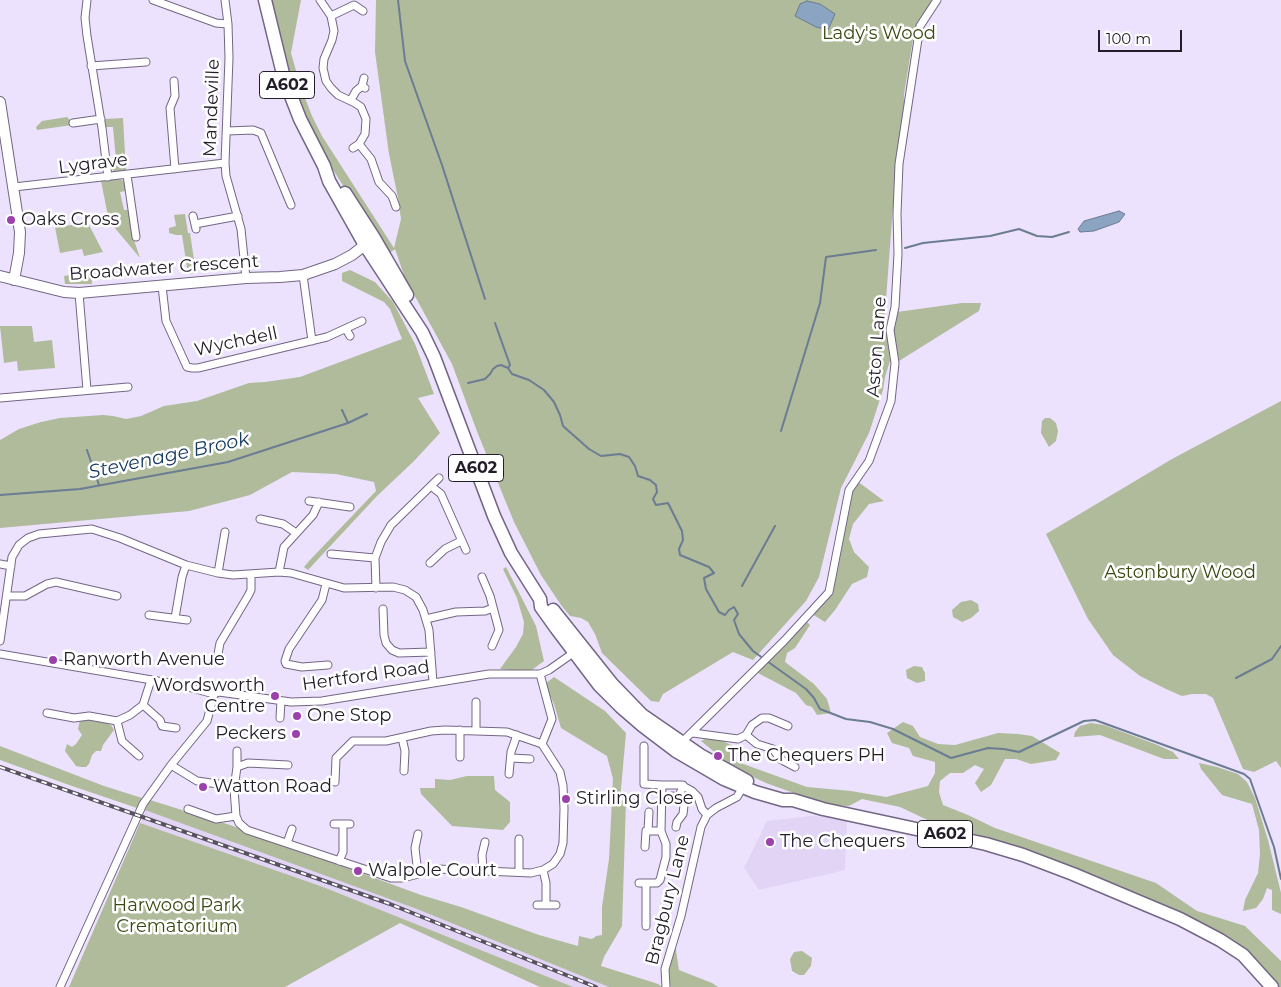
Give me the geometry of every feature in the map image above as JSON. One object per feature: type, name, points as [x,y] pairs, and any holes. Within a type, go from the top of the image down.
[{"type":"highway","name":"A602","points":[[266,0],[284,78],[300,120],[324,166],[336,179],[370,242],[414,308],[494,516],[510,552],[540,599],[547,602],[599,685],[621,707],[643,726],[679,747],[724,779],[745,784],[783,800],[793,800],[823,809],[986,844],[1066,871],[1204,931],[1243,955],[1272,987]]},
{"type":"street","points":[[87,0],[86,28],[101,118],[108,177]]},
{"type":"street","points":[[154,0],[216,23],[228,24]]},
{"type":"street","name":"Mandeville","points":[[225,0],[229,58],[225,163],[226,176],[238,216],[246,278]]},
{"type":"street","points":[[320,0],[331,16],[334,31],[324,59],[324,73],[328,85],[334,92],[361,107],[366,119],[366,131],[356,146],[371,159],[377,179],[381,186],[392,196],[396,207]]},
{"type":"street","name":"Aston Lane","points":[[679,747],[829,592],[849,490],[869,461],[891,401],[895,363],[890,330],[895,307],[898,254],[899,164],[920,26],[937,0]]},
{"type":"street","points":[[331,16],[354,5],[363,11]]},
{"type":"street","points":[[92,66],[146,62]]},
{"type":"street","points":[[351,100],[356,91],[364,87],[364,78]]},
{"type":"street","points":[[174,81],[175,96],[170,108],[175,169]]},
{"type":"street","points":[[0,102],[4,158],[14,188],[20,232],[20,253],[14,280]]},
{"type":"street","points":[[73,122],[101,118]]},
{"type":"street","points":[[226,131],[253,130],[260,132],[291,204]]},
{"type":"street","name":"Lygrave","points":[[14,188],[225,163]]},
{"type":"street","points":[[127,175],[136,237]]},
{"type":"street","points":[[193,216],[195,226],[238,216]]},
{"type":"street","name":"Broadwater Crescent","points":[[0,276],[64,292],[79,293],[246,278],[302,275],[334,264],[370,242]]},
{"type":"street","points":[[302,275],[312,341]]},
{"type":"street","name":"Wychdell","points":[[162,286],[166,321],[186,367],[198,368],[348,333],[362,321]]},
{"type":"street","points":[[79,293],[87,390]]},
{"type":"street","points":[[0,398],[128,387]]},
{"type":"street","points":[[109,389],[110,398]]},
{"type":"street","points":[[376,588],[375,558],[381,542],[391,525],[439,478]]},
{"type":"street","points":[[431,486],[441,494],[466,550]]},
{"type":"street","points":[[309,501],[350,507]]},
{"type":"street","points":[[279,572],[283,550],[313,515],[319,502]]},
{"type":"street","points":[[260,519],[283,524],[296,533]]},
{"type":"street","points":[[0,642],[12,557],[16,549],[28,538],[39,534],[92,529],[120,538],[186,565],[218,573],[251,574],[279,572],[299,574],[326,584],[344,588],[397,587],[409,592],[418,601],[426,620],[433,682]]},
{"type":"street","points":[[218,573],[225,532]]},
{"type":"street","points":[[430,563],[439,559],[448,547],[461,541]]},
{"type":"street","points":[[331,554],[345,552],[375,558]]},
{"type":"street","points":[[0,564],[11,566]]},
{"type":"street","points":[[175,618],[186,565]]},
{"type":"street","points":[[218,654],[220,643],[248,596],[251,574]]},
{"type":"street","points":[[482,577],[502,630],[492,646]]},
{"type":"street","points":[[7,596],[25,596],[47,584],[56,582],[109,592],[117,596]]},
{"type":"street","points":[[286,664],[285,661],[289,649],[318,606],[326,584]]},
{"type":"street","points":[[476,589],[485,586]]},
{"type":"street","points":[[426,620],[456,612],[493,608]]},
{"type":"street","points":[[383,609],[387,620],[386,642],[392,650],[399,653],[431,652]]},
{"type":"street","points":[[149,614],[187,620]]},
{"type":"street","points":[[542,744],[552,719],[540,674],[549,670],[578,649]]},
{"type":"street","name":"Hertford Road","points":[[0,654],[151,680],[214,694],[219,692],[280,701],[322,701],[489,674],[540,674]]},
{"type":"street","points":[[277,665],[286,664],[302,667],[319,662],[328,665]]},
{"type":"street","points":[[47,714],[74,718],[89,716],[117,722],[143,705],[151,680]]},
{"type":"street","points":[[60,987],[143,804],[170,765],[207,721],[214,694]]},
{"type":"street","points":[[280,701],[280,718]]},
{"type":"street","points":[[476,702],[473,714],[476,730]]},
{"type":"street","points":[[143,705],[160,720],[162,726],[176,728]]},
{"type":"street","points":[[693,733],[738,739],[746,735],[752,725],[762,718],[769,718],[788,726]]},
{"type":"street","points":[[117,722],[122,741],[139,756]]},
{"type":"street","points":[[460,730],[464,747],[460,757]]},
{"type":"street","points":[[237,751],[234,789],[236,816],[239,823],[247,830],[392,878],[403,878],[437,869],[531,873],[543,870],[553,864],[560,854],[564,843],[563,786],[560,772],[542,744],[507,732],[476,730],[431,731],[402,738],[353,741],[336,758],[335,782]]},
{"type":"street","points":[[509,774],[512,747],[517,735]]},
{"type":"street","points":[[746,735],[757,744],[773,749],[778,761],[795,767]]},
{"type":"street","points":[[402,738],[404,771]]},
{"type":"street","points":[[644,746],[644,784],[682,786],[696,793],[707,815]]},
{"type":"street","points":[[511,758],[530,759]]},
{"type":"street","points":[[237,767],[248,764],[288,765]]},
{"type":"street","points":[[170,765],[198,781],[225,785],[234,789]]},
{"type":"street","name":"Bragbury Lane","points":[[666,987],[665,969],[681,916],[701,827],[707,815],[737,797],[745,784]]},
{"type":"street","points":[[646,926],[643,883],[657,883],[661,876],[667,848],[661,831],[662,785]]},
{"type":"street","points":[[676,827],[683,814],[682,786]]},
{"type":"street","points":[[188,809],[216,819],[236,816]]},
{"type":"street","points":[[644,847],[646,831],[648,831],[649,812]]},
{"type":"street","points":[[334,824],[347,824],[343,852],[338,861]]},
{"type":"street","points":[[287,843],[292,829]]},
{"type":"street","points":[[648,831],[661,831]]},
{"type":"street","points":[[418,834],[415,848],[418,874]]},
{"type":"street","points":[[519,839],[519,872]]},
{"type":"street","points":[[483,870],[480,855],[484,842]]},
{"type":"street","points":[[543,870],[546,882],[546,905]]},
{"type":"street","points":[[537,905],[556,905]]},
{"type":"shaded area","points":[[147,806],[601,966],[658,984],[662,987],[540,987],[400,923],[139,827]]},
{"type":"shaded area","points":[[811,816],[847,821],[845,870],[759,890],[744,868],[767,821]]},
{"type":"green space","name":"Lady's Wood","points":[[269,0],[301,0],[291,53],[301,88],[322,136],[394,248],[401,219],[389,154],[375,52],[376,0],[935,0],[915,27],[904,94],[904,113],[897,153],[885,313],[890,361],[883,390],[869,433],[841,488],[819,577],[806,601],[753,660],[733,652],[663,694],[659,702],[651,701],[602,653],[588,622],[581,618],[570,616],[561,605],[541,575],[514,522],[452,364],[405,278],[395,249],[387,255],[325,157],[292,91]]},
{"type":"green space","points":[[67,117],[73,123],[72,125],[37,130],[36,127],[42,121]]},
{"type":"green space","points":[[123,118],[126,171],[115,172],[111,169],[110,161],[116,160],[113,127],[106,127],[105,119]]},
{"type":"green space","points":[[122,180],[125,184],[126,191],[120,192],[124,210],[130,210],[133,237],[140,258],[109,221],[101,181]]},
{"type":"green space","points":[[185,214],[196,273],[188,274],[182,235],[169,233],[169,228],[176,226],[174,215]]},
{"type":"green space","points":[[88,223],[103,252],[84,256],[82,249],[60,253],[55,227]]},
{"type":"green space","points":[[350,270],[375,282],[393,302],[415,344],[434,394],[418,398],[440,433],[377,496],[308,570],[304,567],[309,561],[376,491],[374,482],[336,474],[292,472],[250,495],[189,511],[0,528],[0,440],[19,429],[60,418],[103,415],[126,419],[141,416],[164,406],[197,401],[249,383],[300,377],[402,339],[390,309],[384,302],[342,281],[342,273]]},
{"type":"green space","points":[[91,271],[92,284],[65,284],[64,276]]},
{"type":"green space","points":[[962,303],[981,303],[979,311],[899,361],[893,328],[897,312]]},
{"type":"green space","points":[[0,326],[32,326],[34,342],[52,340],[55,368],[18,371],[17,361],[4,363]]},
{"type":"green space","name":"Astonbury Wood","points":[[1281,401],[1281,768],[1276,761],[1254,772],[1243,769],[1213,698],[1206,694],[1182,696],[1140,676],[1113,655],[1088,619],[1046,534],[1172,459]]},
{"type":"green space","points":[[1045,418],[1050,418],[1056,423],[1058,431],[1056,441],[1049,447],[1041,433],[1042,421]]},
{"type":"green space","points":[[857,481],[884,501],[869,504],[853,524],[849,539],[854,552],[869,567],[867,577],[852,584],[825,622],[812,614],[830,593],[851,490]]},
{"type":"green space","points":[[506,567],[536,626],[544,661],[529,672],[500,669],[523,634],[524,622],[517,598],[503,569]]},
{"type":"green space","points":[[971,600],[978,604],[979,611],[971,618],[962,622],[953,617],[952,610],[961,602]]},
{"type":"green space","points":[[805,620],[810,625],[795,648],[787,653],[785,662],[814,684],[827,699],[831,713],[817,715],[812,707],[806,705],[796,693],[756,672]]},
{"type":"green space","points":[[914,666],[922,667],[925,673],[925,681],[917,683],[907,678],[906,670]]},
{"type":"green space","points":[[554,677],[605,711],[626,733],[620,800],[626,801],[622,926],[604,957],[601,966],[658,984],[662,987],[609,987],[417,909],[145,810],[150,800],[230,825],[421,895],[539,935],[578,946],[579,936],[591,939],[602,935],[602,907],[609,859],[613,779],[607,756],[561,728],[554,704],[545,684]]},
{"type":"green space","points":[[85,719],[111,725],[114,730],[101,751],[96,751],[92,755],[86,767],[81,767],[76,766],[65,751],[67,744],[72,747],[82,735],[78,729],[80,720]]},
{"type":"green space","points":[[903,722],[913,726],[920,737],[938,744],[955,745],[998,733],[1018,734],[1032,736],[1060,753],[1056,760],[1031,764],[1016,759],[1005,759],[991,785],[981,792],[975,783],[984,769],[975,765],[963,773],[950,773],[940,781],[939,792],[943,805],[995,828],[1156,883],[1197,911],[1245,926],[1281,961],[1281,987],[1245,948],[1199,923],[1122,888],[969,832],[938,825],[900,807],[862,799],[849,806],[827,805],[766,783],[734,768],[701,741],[709,737],[717,738],[733,746],[735,761],[807,787],[851,791],[886,797],[928,786],[935,773],[935,762],[913,756],[909,748],[892,743],[887,733]]},
{"type":"green space","points":[[1091,723],[1104,725],[1155,744],[1173,752],[1179,759],[1164,759],[1100,735],[1074,737],[1075,732],[1080,726]]},
{"type":"green space","points":[[0,746],[104,786],[142,798],[137,808],[0,760]]},
{"type":"green space","points":[[1199,763],[1238,774],[1247,782],[1255,798],[1268,840],[1281,893],[1281,914],[1272,910],[1272,890],[1267,888],[1263,899],[1256,908],[1243,911],[1245,900],[1258,873],[1260,854],[1259,830],[1252,804],[1222,795],[1201,769]]},
{"type":"green space","points":[[467,776],[494,776],[495,790],[510,802],[510,822],[503,830],[452,826],[421,794],[420,788],[435,788],[435,779],[450,780]]},
{"type":"green space","name":"Harwood Park Crematorium","points":[[140,823],[323,887],[573,987],[540,987],[400,923],[285,987],[69,987]]},
{"type":"green space","points":[[675,944],[679,970],[718,987],[671,987],[668,981],[668,966]]},
{"type":"green space","points":[[802,951],[812,958],[811,966],[804,975],[799,975],[792,971],[790,959],[794,952]]},
{"type":"water","points":[[807,1],[820,4],[835,14],[828,30],[816,27],[795,16],[800,4]]},
{"type":"water","points":[[1119,211],[1125,214],[1119,222],[1094,231],[1080,232],[1078,229],[1084,221]]},
{"type":"waterway","points":[[398,0],[405,61],[442,165],[485,299]]},
{"type":"waterway","points":[[905,248],[923,243],[990,236],[1019,229],[1037,236],[1052,237],[1069,232]]},
{"type":"waterway","points":[[781,431],[820,303],[826,257],[876,250]]},
{"type":"waterway","points":[[495,323],[510,365],[508,368]]},
{"type":"waterway","name":"Stevenage Brook","points":[[468,383],[485,379],[497,366],[501,365],[508,368],[512,374],[529,380],[544,390],[554,402],[563,426],[589,449],[601,456],[620,454],[629,457],[635,466],[638,476],[650,480],[656,485],[657,492],[653,499],[656,505],[668,503],[682,531],[683,540],[679,549],[680,555],[709,567],[714,573],[704,578],[706,589],[719,612],[725,615],[734,607],[738,614],[734,620],[739,634],[753,651],[806,689],[820,709],[846,719],[870,722],[893,729],[951,758],[988,748],[1019,752],[1084,721],[1095,720],[1244,774],[1250,779],[1274,847],[1281,879]]},
{"type":"waterway","points":[[342,410],[348,423]]},
{"type":"waterway","name":"Stevenage Brook","points":[[0,495],[80,489],[228,462],[348,423],[367,414]]},
{"type":"waterway","points":[[87,450],[99,485]]},
{"type":"waterway","points":[[742,586],[775,526]]},
{"type":"waterway","points":[[1236,678],[1272,659],[1281,646]]},
{"type":"railway","points":[[0,767],[390,904],[596,987]]},
{"type":"place","name":"Oaks Cross","points":[[11,220]]},
{"type":"place","name":"Ranworth Avenue","points":[[53,660]]},
{"type":"place","name":"Wordsworth Centre","points":[[275,696]]},
{"type":"place","name":"One Stop","points":[[297,716]]},
{"type":"place","name":"Peckers","points":[[296,734]]},
{"type":"place","name":"The Chequers PH","points":[[718,756]]},
{"type":"place","name":"Watton Road","points":[[203,787]]},
{"type":"place","name":"Stirling Close","points":[[566,799]]},
{"type":"place","name":"The Chequers","points":[[770,842]]},
{"type":"place","name":"Walpole Court","points":[[358,871]]}]
